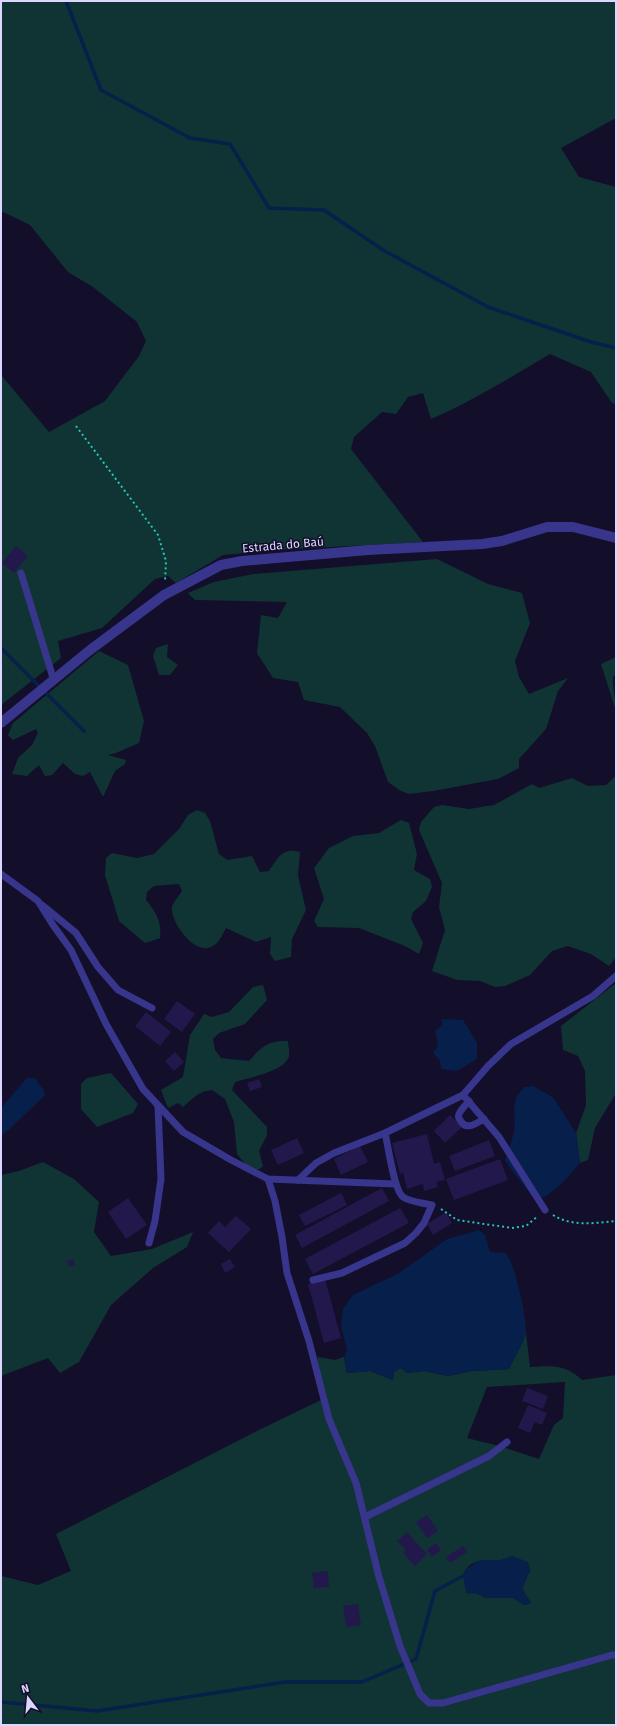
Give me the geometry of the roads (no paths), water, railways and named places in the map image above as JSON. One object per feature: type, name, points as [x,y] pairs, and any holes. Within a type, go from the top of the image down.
[{"type":"street","name":"Estrada do Baú","points":[[1,723],[90,650],[164,595],[221,565],[242,561],[368,550],[482,544],[502,541],[547,527],[573,527],[616,538]]},
{"type":"lane","points":[[21,573],[54,681]]},
{"type":"lane","points":[[1,874],[38,901],[76,933],[98,967],[118,990],[152,1008]]},
{"type":"lane","points":[[38,901],[71,950],[106,1024],[143,1089],[183,1132],[268,1180],[395,1184]]},
{"type":"lane","points":[[298,1180],[316,1163],[334,1153],[385,1133],[463,1095],[488,1066],[512,1044],[593,996],[616,976]]},
{"type":"lane","points":[[463,1095],[499,1137],[545,1210]]},
{"type":"lane","points":[[469,1101],[458,1117],[464,1126],[469,1126],[484,1119]]},
{"type":"lane","points":[[149,1243],[155,1221],[162,1179],[158,1106]]},
{"type":"lane","points":[[313,1280],[342,1273],[405,1243],[416,1234],[424,1223],[432,1205],[403,1198],[398,1193],[385,1133]]},
{"type":"lane","points":[[268,1180],[275,1201],[287,1273],[309,1341],[329,1419],[356,1483],[379,1577],[400,1646],[420,1694],[430,1703],[443,1703],[616,1655]]},
{"type":"lane","points":[[365,1517],[489,1456],[506,1442]]},
{"type":"water","points":[[442,1019],[463,1020],[477,1043],[477,1059],[457,1071],[441,1069],[440,1061],[433,1053],[438,1046],[435,1030],[442,1026]]},
{"type":"water","points":[[27,1078],[35,1078],[45,1095],[9,1130],[1,1135],[1,1108]]},
{"type":"water","points":[[533,1086],[553,1097],[576,1133],[580,1163],[559,1186],[546,1196],[539,1199],[534,1199],[505,1161],[514,1131],[514,1108],[516,1098],[524,1087]]},
{"type":"water","points":[[479,1230],[485,1235],[490,1252],[506,1253],[517,1280],[522,1303],[526,1332],[509,1369],[472,1371],[448,1376],[424,1371],[407,1373],[401,1368],[394,1372],[393,1380],[370,1371],[347,1373],[344,1357],[347,1350],[341,1326],[343,1309],[353,1295],[399,1273],[447,1239]]},
{"type":"water","points":[[512,1556],[528,1562],[530,1569],[522,1589],[531,1603],[524,1605],[513,1598],[486,1598],[478,1594],[466,1593],[463,1576],[466,1569],[480,1560],[501,1560]]},
{"type":"waterway","points":[[66,1],[101,90],[190,138],[230,144],[269,208],[324,210],[383,250],[488,307],[591,342],[616,348]]},
{"type":"waterway","points":[[1,648],[84,731]]},
{"type":"waterway","points":[[1,1702],[97,1711],[285,1682],[362,1682],[416,1659],[435,1591],[463,1576]]}]
